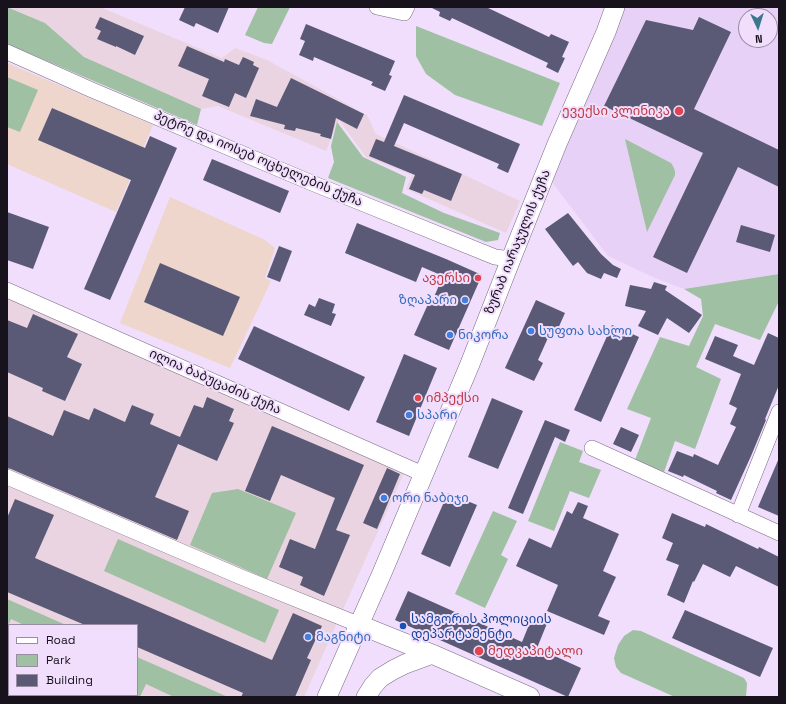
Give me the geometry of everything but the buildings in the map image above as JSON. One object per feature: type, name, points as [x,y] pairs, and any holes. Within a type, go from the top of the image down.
[{"type":"main road","name":"ზურაბ იარაჯულის ქუჩა","points":[[327,697],[360,625],[470,364],[511,259],[606,32],[615,7]]},
{"type":"main road","points":[[360,625],[432,654],[530,697]]},
{"type":"main road","points":[[366,697],[377,682],[393,670],[432,654]]},
{"type":"street","points":[[377,7],[404,13],[407,7]]},
{"type":"street","name":"პეტრე და იოსებ ოცხელების ქუჩა","points":[[7,52],[92,90],[312,183],[495,256],[511,259]]},
{"type":"street","name":"ილია ბაბუცაძის ქუჩა","points":[[7,290],[423,474]]},
{"type":"street","points":[[738,515],[779,412]]},
{"type":"street","points":[[592,448],[779,533]]},
{"type":"street","points":[[7,477],[241,577],[360,625]]},
{"type":"shaded area","points":[[8,7],[100,7],[222,58],[235,48],[267,60],[367,115],[376,134],[520,201],[506,233],[406,189],[412,175],[366,157],[339,120],[326,151],[218,106],[201,109],[84,57],[45,23]]},
{"type":"shaded area","name":"ევექსი კლინიკა","points":[[618,7],[779,7],[779,274],[684,289],[655,278],[608,256],[552,182]]},
{"type":"shaded area","points":[[7,63],[153,125],[116,212],[7,164]]},
{"type":"shaded area","points":[[170,197],[265,240],[275,248],[265,278],[271,281],[230,368],[120,323]]},
{"type":"shaded area","points":[[7,297],[405,471],[304,697],[9,696],[138,696],[138,624],[8,624],[8,696]]},
{"type":"green space","points":[[7,7],[45,23],[84,57],[201,109],[197,125],[7,44]]},
{"type":"green space","points":[[258,7],[290,7],[272,44],[264,43],[245,35]]},
{"type":"green space","points":[[416,26],[560,83],[542,126],[455,95],[426,74],[416,56]]},
{"type":"green space","points":[[7,77],[38,90],[20,132],[7,127]]},
{"type":"green space","points":[[337,122],[363,157],[406,177],[402,193],[444,213],[500,233],[498,240],[486,242],[328,178],[334,162],[331,146]]},
{"type":"green space","points":[[625,139],[671,163],[675,171],[675,175],[647,232]]},
{"type":"green space","points":[[779,274],[779,301],[760,340],[715,324],[696,367],[721,379],[695,449],[675,441],[664,472],[635,460],[651,418],[627,409],[660,337],[689,346],[703,316],[701,299],[684,289]]},
{"type":"green space","points":[[560,442],[583,451],[579,462],[601,470],[589,498],[570,491],[554,531],[528,521]]},
{"type":"green space","points":[[238,489],[296,513],[267,579],[190,545],[212,493]]},
{"type":"green space","points":[[493,511],[517,521],[501,555],[508,559],[485,608],[455,594]]},
{"type":"green space","points":[[118,539],[279,610],[265,643],[104,571]]},
{"type":"green space","points":[[7,599],[64,624],[22,624],[11,619],[7,628]]},
{"type":"green space","points":[[633,630],[641,631],[744,678],[747,683],[746,697],[675,697],[621,673],[616,667],[614,658],[618,645],[624,636]]},
{"type":"green space","points":[[138,657],[228,697],[174,697],[146,684],[140,697],[124,697],[138,696]]},
{"type":"place","name":"ევექსი კლინიკა","points":[[679,111]]},
{"type":"place","name":"ავერსი","points":[[478,278]]},
{"type":"place","name":"ზღაპარი","points":[[465,300]]},
{"type":"place","name":"სუფთა სახლი","points":[[531,331]]},
{"type":"place","name":"ნიკორა","points":[[450,335]]},
{"type":"place","name":"იმპექსი","points":[[418,398]]},
{"type":"place","name":"სპარი","points":[[409,415]]},
{"type":"place","name":"ორი ნაბიჯი","points":[[384,498]]},
{"type":"place","name":"სამგორის პოლიციის დეპარტამენტი","points":[[403,626]]},
{"type":"place","name":"მაგნიტი","points":[[308,637]]},
{"type":"place","name":"მედკაპიტალი","points":[[479,651]]}]
